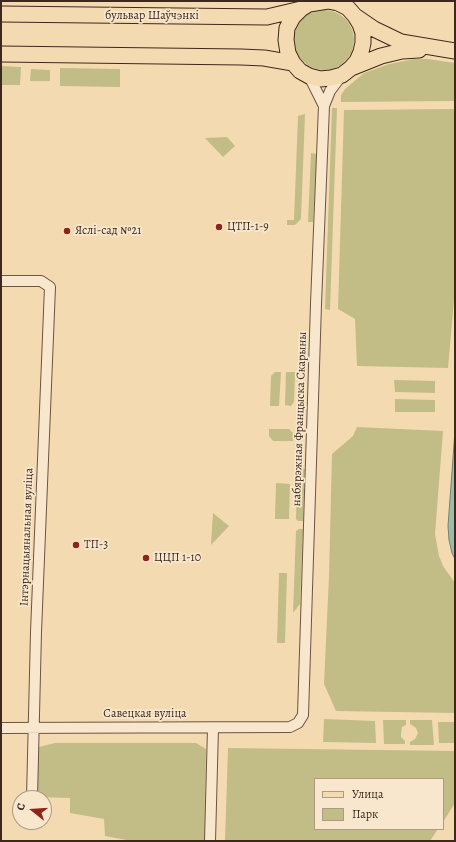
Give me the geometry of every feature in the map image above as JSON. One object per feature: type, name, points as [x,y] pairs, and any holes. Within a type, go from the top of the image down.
[{"type":"main road","name":"бульвар Шаўчэнкі","points":[[293,64],[288,53],[286,40],[287,28],[293,17],[309,4],[328,1],[338,3],[349,8],[374,29],[401,42],[450,50]]},
{"type":"main road","points":[[347,72],[357,61],[363,43],[363,33],[360,24],[349,8]]},
{"type":"main road","name":"бульвар Шаўчэнкі","points":[[1,14],[267,17],[301,9]]},
{"type":"main road","name":"бульвар Шаўчэнкі","points":[[309,76],[320,79],[331,78],[381,56],[402,51],[450,50]]},
{"type":"main road","points":[[1,54],[264,58],[293,64],[300,71],[309,76]]},
{"type":"street","name":"набярэжная Францыска Скарыны","points":[[290,727],[298,723],[304,711],[316,304],[324,106],[330,91],[347,72]]},
{"type":"street","name":"набярэжная Францыска Скарыны","points":[[309,76],[324,106]]},
{"type":"street","name":"Інтэрнацыянальная вуліца","points":[[1,281],[41,281],[50,287],[36,639],[32,790]]},
{"type":"street","name":"Савецкая вуліца","points":[[1,728],[290,727]]},
{"type":"street","points":[[210,841],[213,728]]},
{"type":"green space","points":[[318,10],[330,10],[346,18],[352,28],[354,40],[352,52],[346,62],[330,70],[318,70],[302,62],[294,46],[294,34],[302,18]]},
{"type":"green space","points":[[414,59],[428,59],[455,63],[455,101],[341,102],[341,95],[345,89],[364,73],[389,64]]},
{"type":"green space","points":[[1,66],[21,67],[20,85],[1,85]]},
{"type":"green space","points":[[60,68],[120,69],[120,87],[60,86]]},
{"type":"green space","points":[[31,69],[50,70],[50,81],[30,81]]},
{"type":"green space","points":[[332,108],[337,108],[330,310],[325,309]]},
{"type":"green space","points":[[455,109],[455,289],[448,368],[357,366],[355,319],[338,309],[344,110]]},
{"type":"green space","points":[[305,114],[301,219],[295,225],[287,225],[287,220],[294,220],[298,116]]},
{"type":"green space","points":[[227,137],[235,146],[223,157],[205,138]]},
{"type":"green space","points":[[311,153],[317,154],[313,222],[308,222]]},
{"type":"green space","points":[[275,372],[281,372],[279,406],[270,406],[271,376]]},
{"type":"green space","points":[[286,372],[295,372],[294,402],[291,406],[285,405]]},
{"type":"green space","points":[[394,380],[435,381],[435,393],[395,392]]},
{"type":"green space","points":[[395,399],[435,400],[435,412],[395,412]]},
{"type":"green space","points":[[357,427],[443,431],[435,534],[439,556],[443,566],[455,583],[455,713],[336,711],[324,684],[329,576],[332,454],[353,436]]},
{"type":"green space","points":[[269,429],[289,429],[294,434],[293,441],[273,441],[269,436]]},
{"type":"green space","points":[[300,468],[305,469],[303,521],[298,521],[296,519],[297,471]]},
{"type":"green space","points":[[276,483],[290,484],[289,519],[275,519]]},
{"type":"green space","points":[[213,513],[229,526],[211,545],[212,528]]},
{"type":"green space","points":[[303,529],[300,604],[293,613],[296,531]]},
{"type":"green space","points":[[279,573],[287,573],[285,643],[277,643]]},
{"type":"green space","points":[[324,719],[375,721],[376,743],[323,742]]},
{"type":"green space","points":[[383,720],[406,720],[406,725],[402,727],[401,734],[405,744],[384,744]]},
{"type":"green space","points":[[410,720],[432,720],[434,745],[410,745],[410,742],[415,739],[418,733],[416,728],[410,724]]},
{"type":"green space","points":[[438,722],[455,722],[455,743],[439,743]]},
{"type":"green space","points":[[55,743],[196,743],[206,749],[205,841],[132,841],[105,836],[104,819],[70,813],[70,798],[52,797],[52,790],[37,790],[39,747]]},
{"type":"green space","points":[[228,748],[455,751],[455,803],[444,820],[444,778],[314,778],[314,830],[437,830],[430,841],[225,841]]},
{"type":"shaded area","points":[[455,431],[455,559],[449,540],[448,526]]},
{"type":"place","name":"ЦТП-1-9","points":[[219,227]]},
{"type":"place","name":"Яслі-сад №21","points":[[67,231]]},
{"type":"place","name":"ТП-3","points":[[76,545]]},
{"type":"place","name":"ЦЦП 1-10","points":[[146,558]]}]
